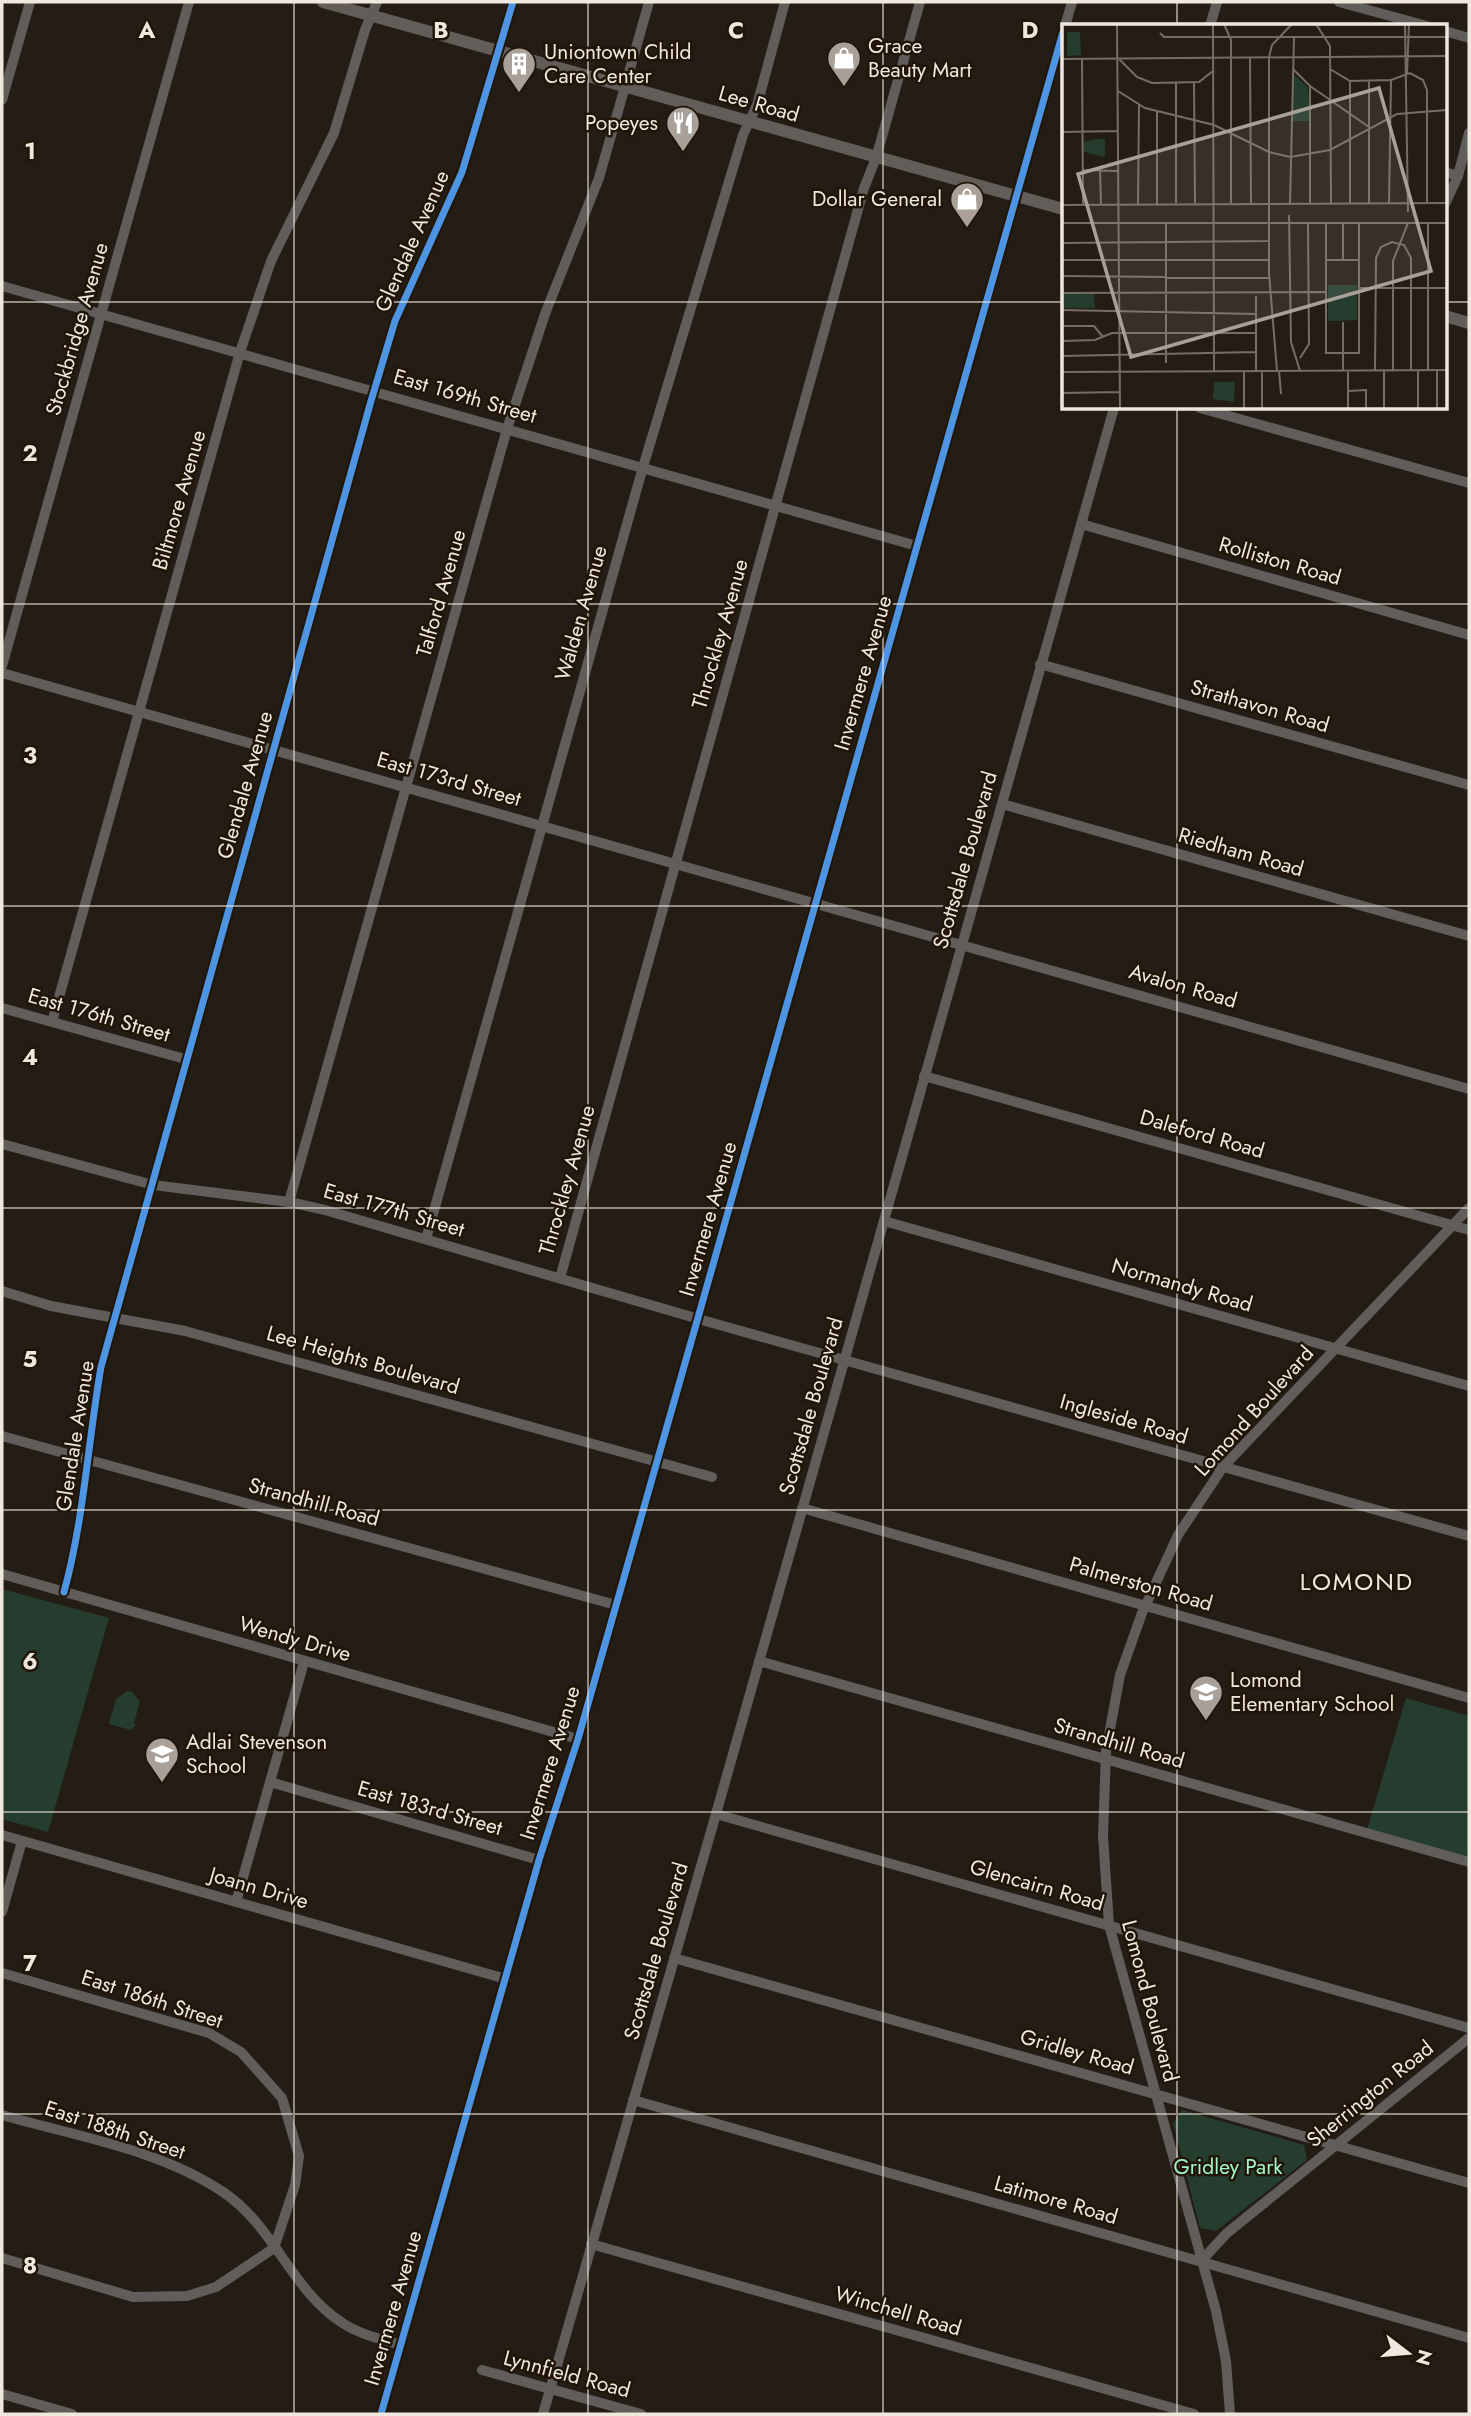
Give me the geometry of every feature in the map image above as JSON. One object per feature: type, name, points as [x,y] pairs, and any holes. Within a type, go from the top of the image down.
[{"type":"main road","name":"Lee Road","points":[[323,2],[1062,209]]},
{"type":"main road","points":[[1446,316],[1469,323]]},
{"type":"street","points":[[2,100],[30,2]]},
{"type":"street","name":"Stockbridge Avenue","points":[[2,667],[189,2]]},
{"type":"street","name":"Biltmore Avenue","points":[[52,1022],[240,352],[271,261],[334,133],[365,30],[377,2]]},
{"type":"street","name":"Glendale Avenue","points":[[64,1592],[77,1545],[86,1460],[101,1367],[153,1185],[185,1059],[395,321],[462,173],[513,2]]},
{"type":"street","name":"Talford Avenue","points":[[289,1202],[507,429],[545,314],[599,178],[649,2]]},
{"type":"street","name":"Walden Avenue","points":[[426,1240],[643,467],[786,2]]},
{"type":"street","name":"Throckley Avenue","points":[[560,1278],[864,188],[876,158],[920,2]]},
{"type":"street","points":[[1066,24],[1072,2]]},
{"type":"street","points":[[1211,24],[1217,2]]},
{"type":"street","points":[[1339,2],[1420,24]]},
{"type":"street","points":[[1446,31],[1469,38]]},
{"type":"street","name":"Invermere Avenue","points":[[381,2414],[539,1860],[578,1739],[1062,36]]},
{"type":"street","points":[[1446,202],[1458,176],[1469,133]]},
{"type":"street","points":[[1446,172],[1458,176]]},
{"type":"street","name":"East 169th Street","points":[[2,286],[918,546]]},
{"type":"street","name":"Scottsdale Boulevard","points":[[543,2414],[716,1814],[1113,410]]},
{"type":"street","points":[[1207,410],[1469,484]]},
{"type":"street","name":"Rolliston Road","points":[[1081,524],[1469,635]]},
{"type":"street","name":"Strathavon Road","points":[[1040,664],[1469,785]]},
{"type":"street","name":"East 173rd Street","points":[[2,673],[885,922]]},
{"type":"street","name":"Riedham Road","points":[[1002,804],[1469,936]]},
{"type":"street","name":"Avalon Road","points":[[885,922],[1469,1089]]},
{"type":"street","name":"East 176th Street","points":[[2,1008],[185,1059]]},
{"type":"street","name":"Daleford Road","points":[[925,1076],[1469,1230]]},
{"type":"street","name":"East 177th Street","points":[[2,1144],[153,1185],[289,1202],[769,1339]]},
{"type":"street","name":"Lomond Boulevard","points":[[1230,2414],[1221,2336],[1109,1925],[1103,1836],[1106,1759],[1120,1675],[1147,1604],[1178,1535],[1223,1467],[1455,1226],[1469,1208]]},
{"type":"street","name":"Normandy Road","points":[[884,1221],[1469,1386]]},
{"type":"street","name":"Lee Heights Boulevard","points":[[2,1291],[51,1306],[115,1316],[247,1348],[712,1477]]},
{"type":"street","name":"Ingleside Road","points":[[769,1339],[1469,1536]]},
{"type":"street","name":"Strandhill Road","points":[[2,1436],[616,1605]]},
{"type":"street","name":"Palmerston Road","points":[[802,1508],[1147,1604],[1469,1698]]},
{"type":"street","name":"Wendy Drive","points":[[2,1574],[578,1739]]},
{"type":"street","name":"Strandhill Road","points":[[759,1661],[1469,1862]]},
{"type":"street","points":[[236,1902],[304,1662]]},
{"type":"street","name":"East 183rd Street","points":[[270,1782],[539,1860]]},
{"type":"street","name":"Glencairn Road","points":[[716,1814],[1469,2028]]},
{"type":"street","name":"Joann Drive","points":[[2,1835],[506,1979]]},
{"type":"street","points":[[2,1912],[22,1841]]},
{"type":"street","name":"Gridley Road","points":[[674,1958],[1469,2183]]},
{"type":"street","name":"East 186th Street","points":[[2,1973],[209,2033],[241,2052],[265,2076],[282,2098],[299,2156],[295,2185],[274,2248]]},
{"type":"street","name":"Sherrington Road","points":[[1200,2261],[1227,2233],[1469,2038]]},
{"type":"street","name":"Latimore Road","points":[[633,2100],[1469,2338]]},
{"type":"street","name":"East 188th Street","points":[[2,2115],[154,2158],[224,2192],[252,2216],[321,2306],[343,2324],[401,2345]]},
{"type":"street","name":"Winchell Road","points":[[591,2244],[1194,2414]]},
{"type":"street","points":[[2,2258],[133,2297],[165,2298],[187,2296],[216,2287],[274,2248]]},
{"type":"street","name":"Lynnfield Road","points":[[482,2370],[641,2414]]},
{"type":"street","points":[[2,2394],[72,2414]]},
{"type":"green space","points":[[2,1589],[109,1618],[48,1832],[2,1819]]},
{"type":"green space","points":[[127,1691],[132,1692],[140,1701],[134,1723],[136,1725],[131,1730],[109,1724],[116,1699]]},
{"type":"green space","points":[[1406,1698],[1469,1716],[1469,1858],[1366,1833]]},
{"type":"green space","name":"Gridley Park","points":[[1182,2110],[1304,2145],[1307,2160],[1216,2231],[1200,2228],[1173,2123]]},
{"type":"cycle path","points":[[64,1592],[81,1509],[101,1367],[371,401],[395,321],[462,172],[513,2]]},
{"type":"cycle path","points":[[381,2414],[539,1860],[578,1739],[1062,36]]},
{"type":"place","name":"Grace Beauty Mart","points":[[844,88]]},
{"type":"place","name":"Uniontown Child Care Center","points":[[519,94]]},
{"type":"place","name":"Popeyes","points":[[683,153]]},
{"type":"place","name":"Dollar General","points":[[967,229]]},
{"type":"place","name":"Lomond Elementary School","points":[[1206,1722]]},
{"type":"place","name":"Adlai Stevenson School","points":[[162,1784]]},
{"type":"district","name":"LOMOND","points":[[1357,1582]]}]
